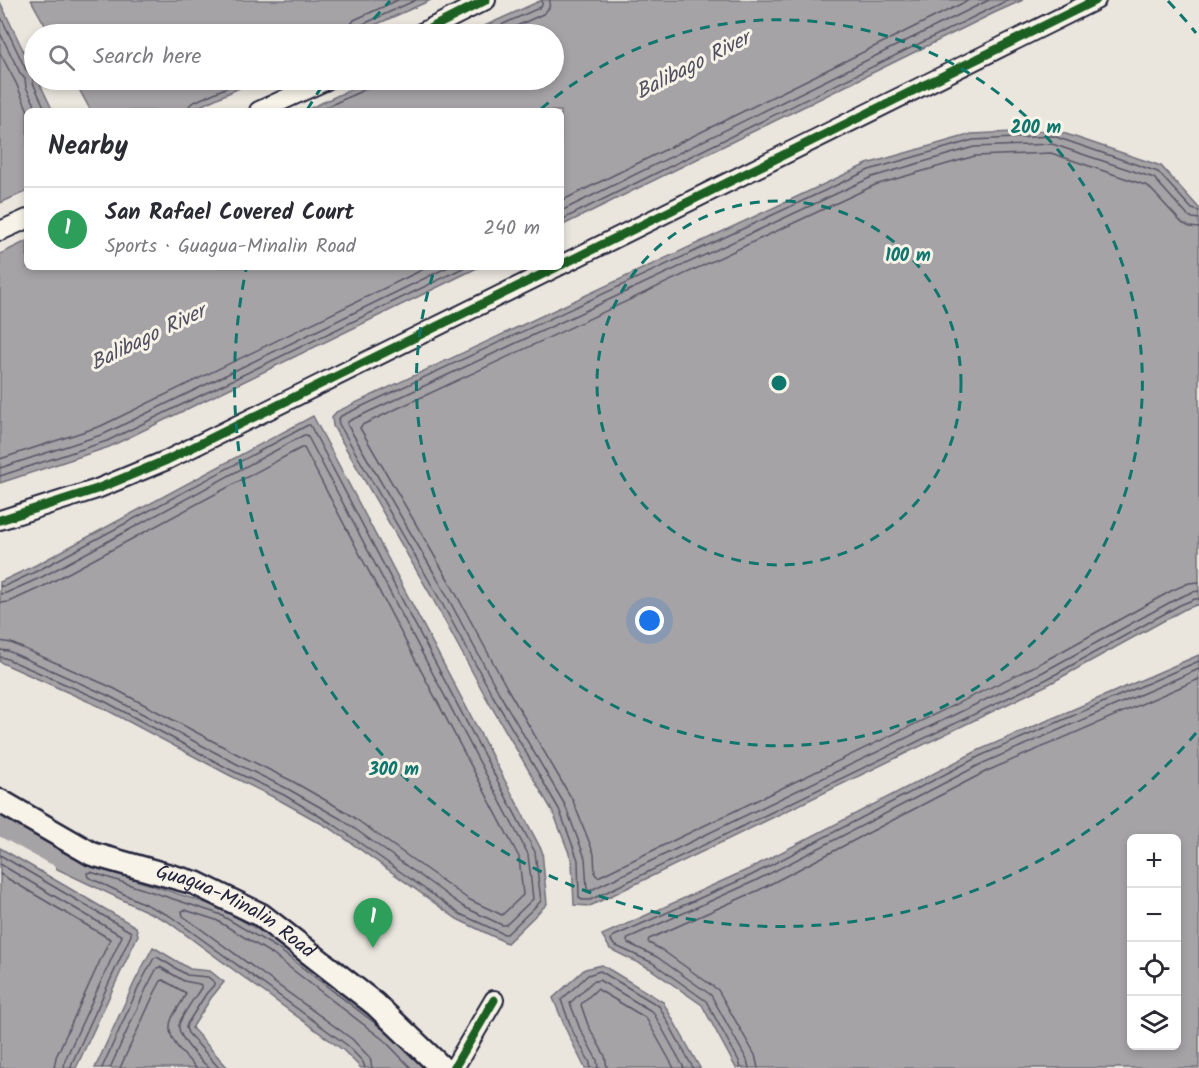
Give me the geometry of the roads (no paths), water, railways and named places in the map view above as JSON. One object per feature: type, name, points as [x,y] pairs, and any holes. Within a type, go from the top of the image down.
[{"type":"main road","name":"Guagua-Minalin Road","points":[[0,801],[92,854],[195,883],[261,915],[375,1004],[442,1068]]},
{"type":"street","points":[[439,24],[486,0]]},
{"type":"street","points":[[564,264],[1096,0]]},
{"type":"street","points":[[266,108],[305,90]]},
{"type":"street","points":[[0,231],[24,220]]},
{"type":"street","points":[[0,520],[97,489],[167,460],[551,270]]},
{"type":"street","points":[[454,1068],[494,1000]]},
{"type":"water","points":[[31,0],[431,0],[377,24],[44,24]]},
{"type":"water","name":"Balibago River","points":[[542,0],[1023,0],[564,225],[564,108],[310,108],[349,90],[564,90],[564,24],[489,24]]},
{"type":"water","points":[[0,2],[24,52],[24,90],[43,90],[52,108],[24,108],[24,192],[0,203]]},
{"type":"water","points":[[79,90],[235,90],[196,108],[89,108]]},
{"type":"water","points":[[1054,130],[1161,166],[1199,208],[1199,604],[1183,610],[1049,684],[590,906],[574,905],[572,861],[553,812],[333,426],[332,418],[336,412],[867,164],[972,134]]},
{"type":"water","name":"Balibago River","points":[[24,242],[24,270],[473,270],[109,447],[0,483],[0,254]]},
{"type":"water","points":[[313,416],[542,851],[547,904],[507,943],[457,919],[333,830],[281,801],[103,708],[0,662],[0,582],[36,565]]},
{"type":"water","points":[[1199,655],[1199,1068],[736,1068],[702,1005],[649,968],[610,949],[602,935],[749,869],[977,751]]},
{"type":"water","points":[[44,842],[87,864],[221,908],[280,943],[395,1031],[429,1068],[361,1068],[343,1050],[167,921],[57,869]]},
{"type":"water","points":[[0,848],[136,927],[138,935],[76,1068],[0,1068]]},
{"type":"water","points":[[153,947],[190,969],[210,971],[224,982],[192,1028],[228,1068],[95,1068]]},
{"type":"water","points":[[602,965],[663,1002],[700,1068],[585,1068],[553,998],[585,969]]},
{"type":"waterway","points":[[0,824],[76,863]]},
{"type":"place","name":"San Rafael Covered Court","points":[[373,948]]}]
